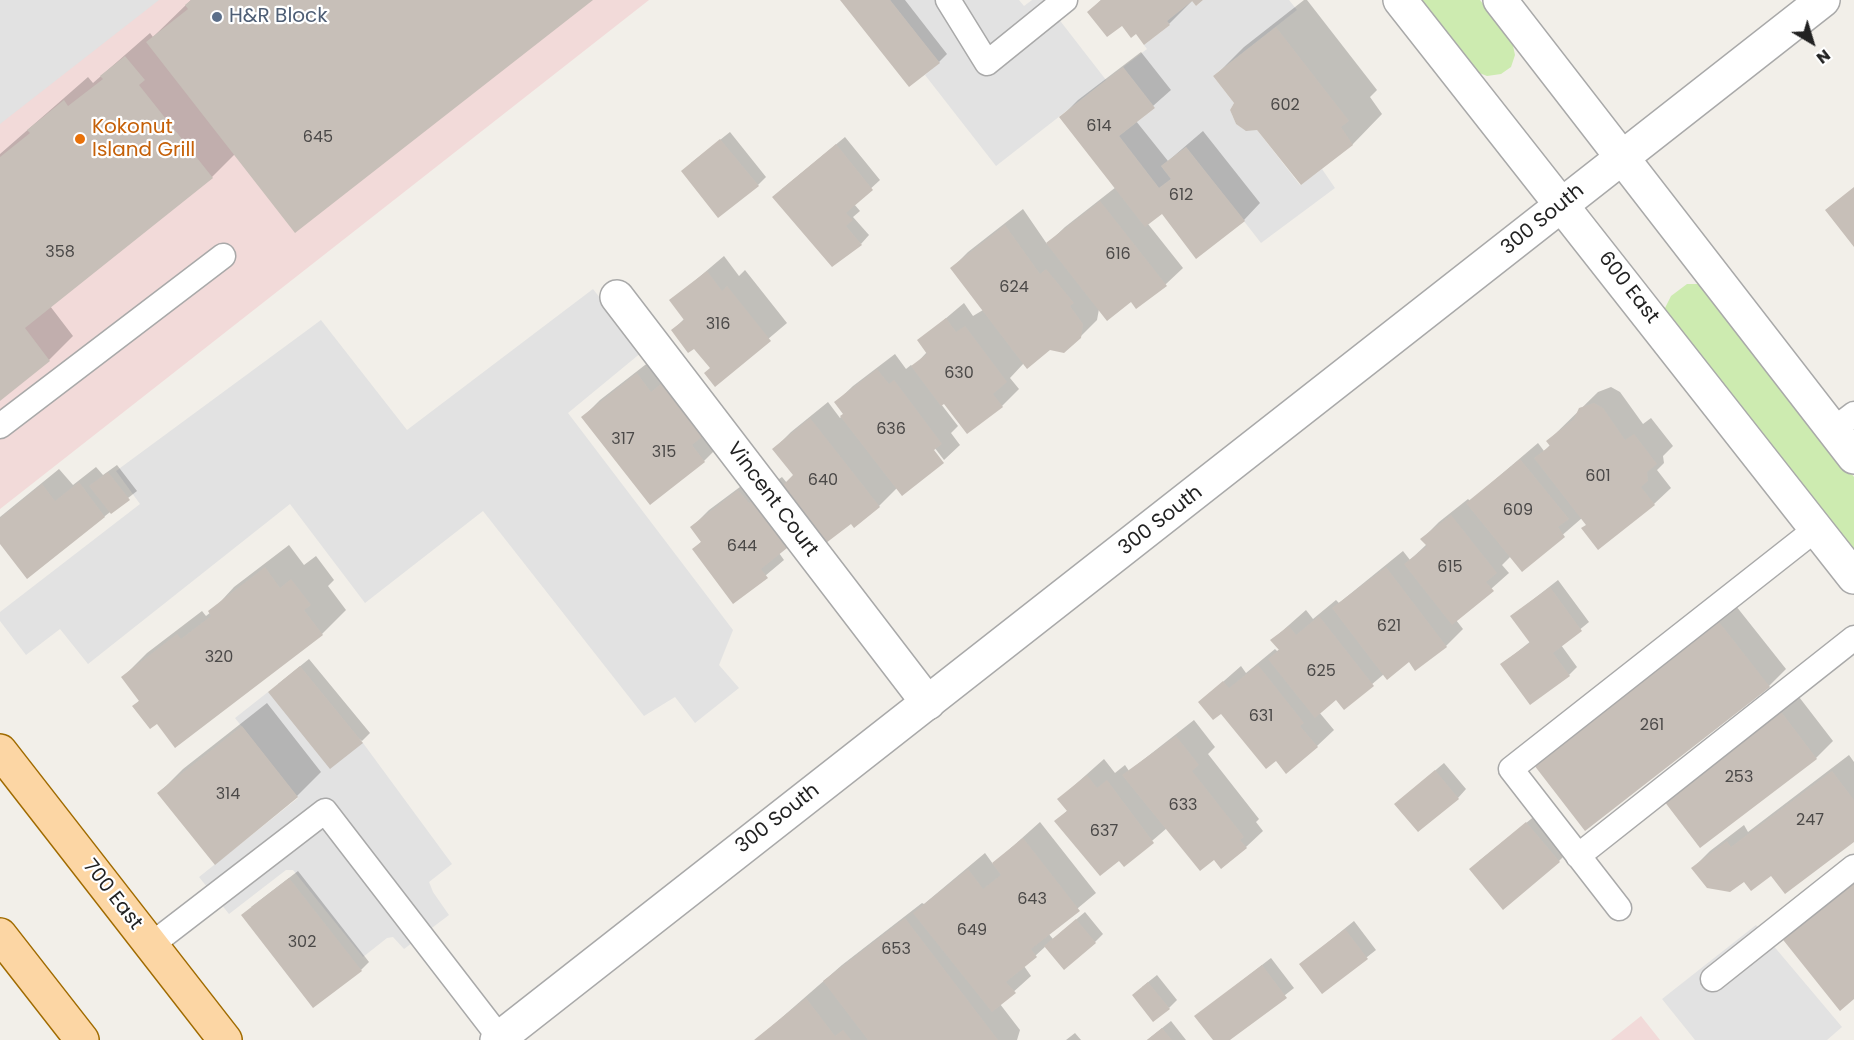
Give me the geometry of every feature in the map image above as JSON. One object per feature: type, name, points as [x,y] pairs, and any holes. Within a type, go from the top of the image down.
[{"type":"main road","name":"700 East","points":[[0,751],[225,1040]]},
{"type":"main road","points":[[0,934],[82,1040]]},
{"type":"street","name":"600 East","points":[[1400,0],[1854,577]]},
{"type":"street","points":[[1500,0],[1620,158],[1844,422],[1854,457]]},
{"type":"street","name":"300 South","points":[[499,1039],[1824,0]]},
{"type":"street","name":"Vincent Court","points":[[617,297],[928,703]]},
{"type":"lane","points":[[948,0],[987,63],[1065,0]]},
{"type":"lane","points":[[0,426],[223,256]]},
{"type":"lane","points":[[1619,908],[1511,769],[1816,529]]},
{"type":"lane","points":[[1578,856],[1854,638]]},
{"type":"lane","points":[[151,945],[325,811],[499,1039]]},
{"type":"lane","points":[[1713,979],[1854,867]]},
{"type":"shaded area","points":[[0,0],[649,0],[0,509]]},
{"type":"shaded area","points":[[0,0],[159,0],[0,124]]},
{"type":"shaded area","points":[[890,0],[1019,0],[1024,6],[1032,0],[1044,0],[1106,80],[996,166],[925,75],[939,63]]},
{"type":"shaded area","points":[[1203,0],[1289,0],[1297,10],[1213,76],[1234,103],[1230,110],[1236,124],[1246,130],[1257,130],[1300,185],[1322,169],[1335,188],[1261,243],[1186,147],[1161,166],[1171,179],[1159,188],[1119,136],[1155,108],[1123,67],[1147,49],[1144,45],[1170,25],[1167,21],[1192,1],[1196,6]]},
{"type":"shaded area","points":[[593,289],[642,352],[568,413],[733,630],[719,665],[739,688],[695,723],[675,697],[644,716],[483,511],[365,603],[290,504],[88,664],[60,629],[26,655],[0,621],[0,612],[140,504],[116,471],[321,320],[407,430]]},
{"type":"shaded area","points":[[268,692],[363,743],[452,864],[429,882],[449,915],[404,949],[393,937],[387,938],[363,957],[293,870],[286,870],[229,914],[199,877],[298,798],[235,718]]},
{"type":"shaded area","points":[[1756,925],[1842,1027],[1827,1040],[1695,1040],[1662,999]]},
{"type":"shaded area","points":[[1641,1016],[1660,1040],[1611,1040]]},
{"type":"green space","points":[[1418,0],[1480,0],[1512,41],[1515,55],[1511,67],[1501,74],[1487,76],[1474,71]]},
{"type":"green space","points":[[1687,284],[1699,284],[1711,291],[1854,477],[1854,558],[1664,310],[1671,296]]},
{"type":"building","points":[[191,0],[593,0],[295,233],[146,42],[188,9],[185,5]]},
{"type":"building","points":[[840,0],[890,0],[940,63],[909,87]]},
{"type":"building","points":[[1101,0],[1203,0],[1196,6],[1192,1],[1167,21],[1170,25],[1144,45],[1136,34],[1131,38],[1122,26],[1107,37],[1087,12]]},
{"type":"building","points":[[1276,27],[1349,121],[1341,127],[1353,145],[1301,185],[1257,130],[1246,131],[1236,124],[1230,110],[1234,103],[1213,76]]},
{"type":"building","points":[[125,56],[145,80],[139,85],[213,178],[25,328],[50,361],[0,401],[0,157],[30,133],[27,130],[64,100],[68,106],[103,79],[100,76]]},
{"type":"building","points":[[1123,67],[1155,108],[1119,136],[1159,188],[1171,179],[1161,166],[1186,147],[1245,221],[1196,259],[1162,214],[1145,227],[1059,117]]},
{"type":"building","points":[[720,139],[759,186],[718,218],[681,171]]},
{"type":"building","points":[[836,144],[873,190],[846,213],[853,220],[846,226],[862,245],[832,267],[772,197]]},
{"type":"building","points":[[1854,187],[1854,247],[1825,210]]},
{"type":"building","points":[[1100,201],[1167,286],[1136,309],[1131,302],[1107,321],[1046,243]]},
{"type":"building","points":[[1005,225],[1040,274],[1046,269],[1074,303],[1070,306],[1083,324],[1081,338],[1064,353],[1050,350],[1027,369],[950,268]]},
{"type":"building","points":[[707,271],[722,291],[727,286],[771,341],[715,387],[704,373],[710,368],[694,349],[688,353],[671,330],[684,320],[669,300]]},
{"type":"building","points":[[946,318],[956,332],[965,326],[1007,382],[993,394],[1003,407],[967,434],[944,404],[941,406],[911,366],[927,354],[917,340]]},
{"type":"building","points":[[877,369],[889,384],[894,380],[942,444],[934,450],[944,463],[902,496],[840,416],[843,414],[834,402]]},
{"type":"building","points":[[637,373],[651,392],[662,383],[703,436],[692,445],[705,462],[650,505],[581,417]]},
{"type":"building","points":[[1594,403],[1603,408],[1625,440],[1634,434],[1657,464],[1647,472],[1648,481],[1641,487],[1655,505],[1598,550],[1581,528],[1586,525],[1534,458],[1550,446],[1546,441],[1574,419],[1579,408]]},
{"type":"building","points":[[810,418],[880,507],[854,528],[851,524],[826,543],[781,487],[793,475],[772,449]]},
{"type":"building","points":[[1520,459],[1569,519],[1558,527],[1565,537],[1522,572],[1466,503]]},
{"type":"building","points":[[108,472],[130,500],[111,514],[89,486]]},
{"type":"building","points":[[79,482],[105,517],[27,579],[0,544],[0,518],[42,484],[55,501]]},
{"type":"building","points":[[738,490],[749,503],[764,492],[792,544],[761,569],[768,578],[733,604],[692,549],[701,542],[690,527]]},
{"type":"building","points":[[1451,515],[1497,573],[1486,582],[1494,591],[1452,625],[1404,564],[1427,546],[1420,539]]},
{"type":"building","points":[[265,567],[280,588],[291,579],[311,605],[304,610],[323,635],[175,748],[157,724],[150,729],[132,706],[139,701],[121,677],[177,634],[181,639],[211,616],[208,611]]},
{"type":"building","points":[[1386,567],[1447,647],[1415,671],[1409,662],[1387,680],[1332,608]]},
{"type":"building","points":[[1550,587],[1582,631],[1553,653],[1570,676],[1530,705],[1500,664],[1530,643],[1510,616]]},
{"type":"building","points":[[1319,616],[1374,686],[1344,710],[1336,700],[1315,718],[1268,659],[1279,650],[1270,640],[1289,626],[1296,635]]},
{"type":"building","points":[[1719,622],[1770,687],[1585,831],[1534,765]]},
{"type":"building","points":[[1258,665],[1304,723],[1300,726],[1318,747],[1286,774],[1276,761],[1266,769],[1221,714],[1213,720],[1198,702],[1223,681],[1229,688]]},
{"type":"building","points":[[300,666],[363,743],[330,769],[268,692]]},
{"type":"building","points":[[1779,709],[1817,759],[1700,848],[1661,797]]},
{"type":"building","points":[[242,726],[298,797],[215,865],[157,793]]},
{"type":"building","points":[[1176,736],[1199,765],[1192,771],[1244,837],[1240,840],[1247,848],[1221,869],[1214,860],[1200,871],[1122,775]]},
{"type":"building","points":[[1435,770],[1459,799],[1418,832],[1394,804]]},
{"type":"building","points":[[1832,771],[1854,800],[1854,842],[1785,894],[1771,876],[1751,891],[1744,882],[1730,892],[1707,888],[1691,868],[1727,841],[1731,847]]},
{"type":"building","points":[[1087,775],[1097,788],[1107,780],[1154,843],[1124,867],[1119,861],[1100,876],[1054,821],[1067,811],[1057,799]]},
{"type":"building","points":[[1526,822],[1560,862],[1503,910],[1469,869]]},
{"type":"building","points":[[1023,838],[1080,911],[1031,949],[1037,957],[1006,982],[1016,993],[992,1012],[913,913],[968,869],[983,889],[1001,875],[992,863]]},
{"type":"building","points":[[289,878],[362,971],[313,1008],[241,915]]},
{"type":"building","points":[[1854,882],[1854,999],[1840,1011],[1780,936]]},
{"type":"building","points":[[905,918],[998,1040],[868,1040],[823,981]]},
{"type":"building","points":[[1076,919],[1096,943],[1064,970],[1044,946]]},
{"type":"building","points":[[1345,929],[1368,959],[1322,994],[1299,964]]},
{"type":"building","points":[[1262,965],[1287,998],[1230,1040],[1213,1040],[1194,1016]]},
{"type":"building","points":[[1148,982],[1170,1009],[1153,1022],[1132,995]]},
{"type":"building","points":[[806,998],[835,1036],[843,1030],[851,1040],[754,1040]]},
{"type":"building","points":[[1162,1028],[1172,1040],[1147,1040]]},
{"type":"place","name":"H&R Block","points":[[217,17]]},
{"type":"place","name":"Kokonut Island Grill","points":[[80,139]]}]
